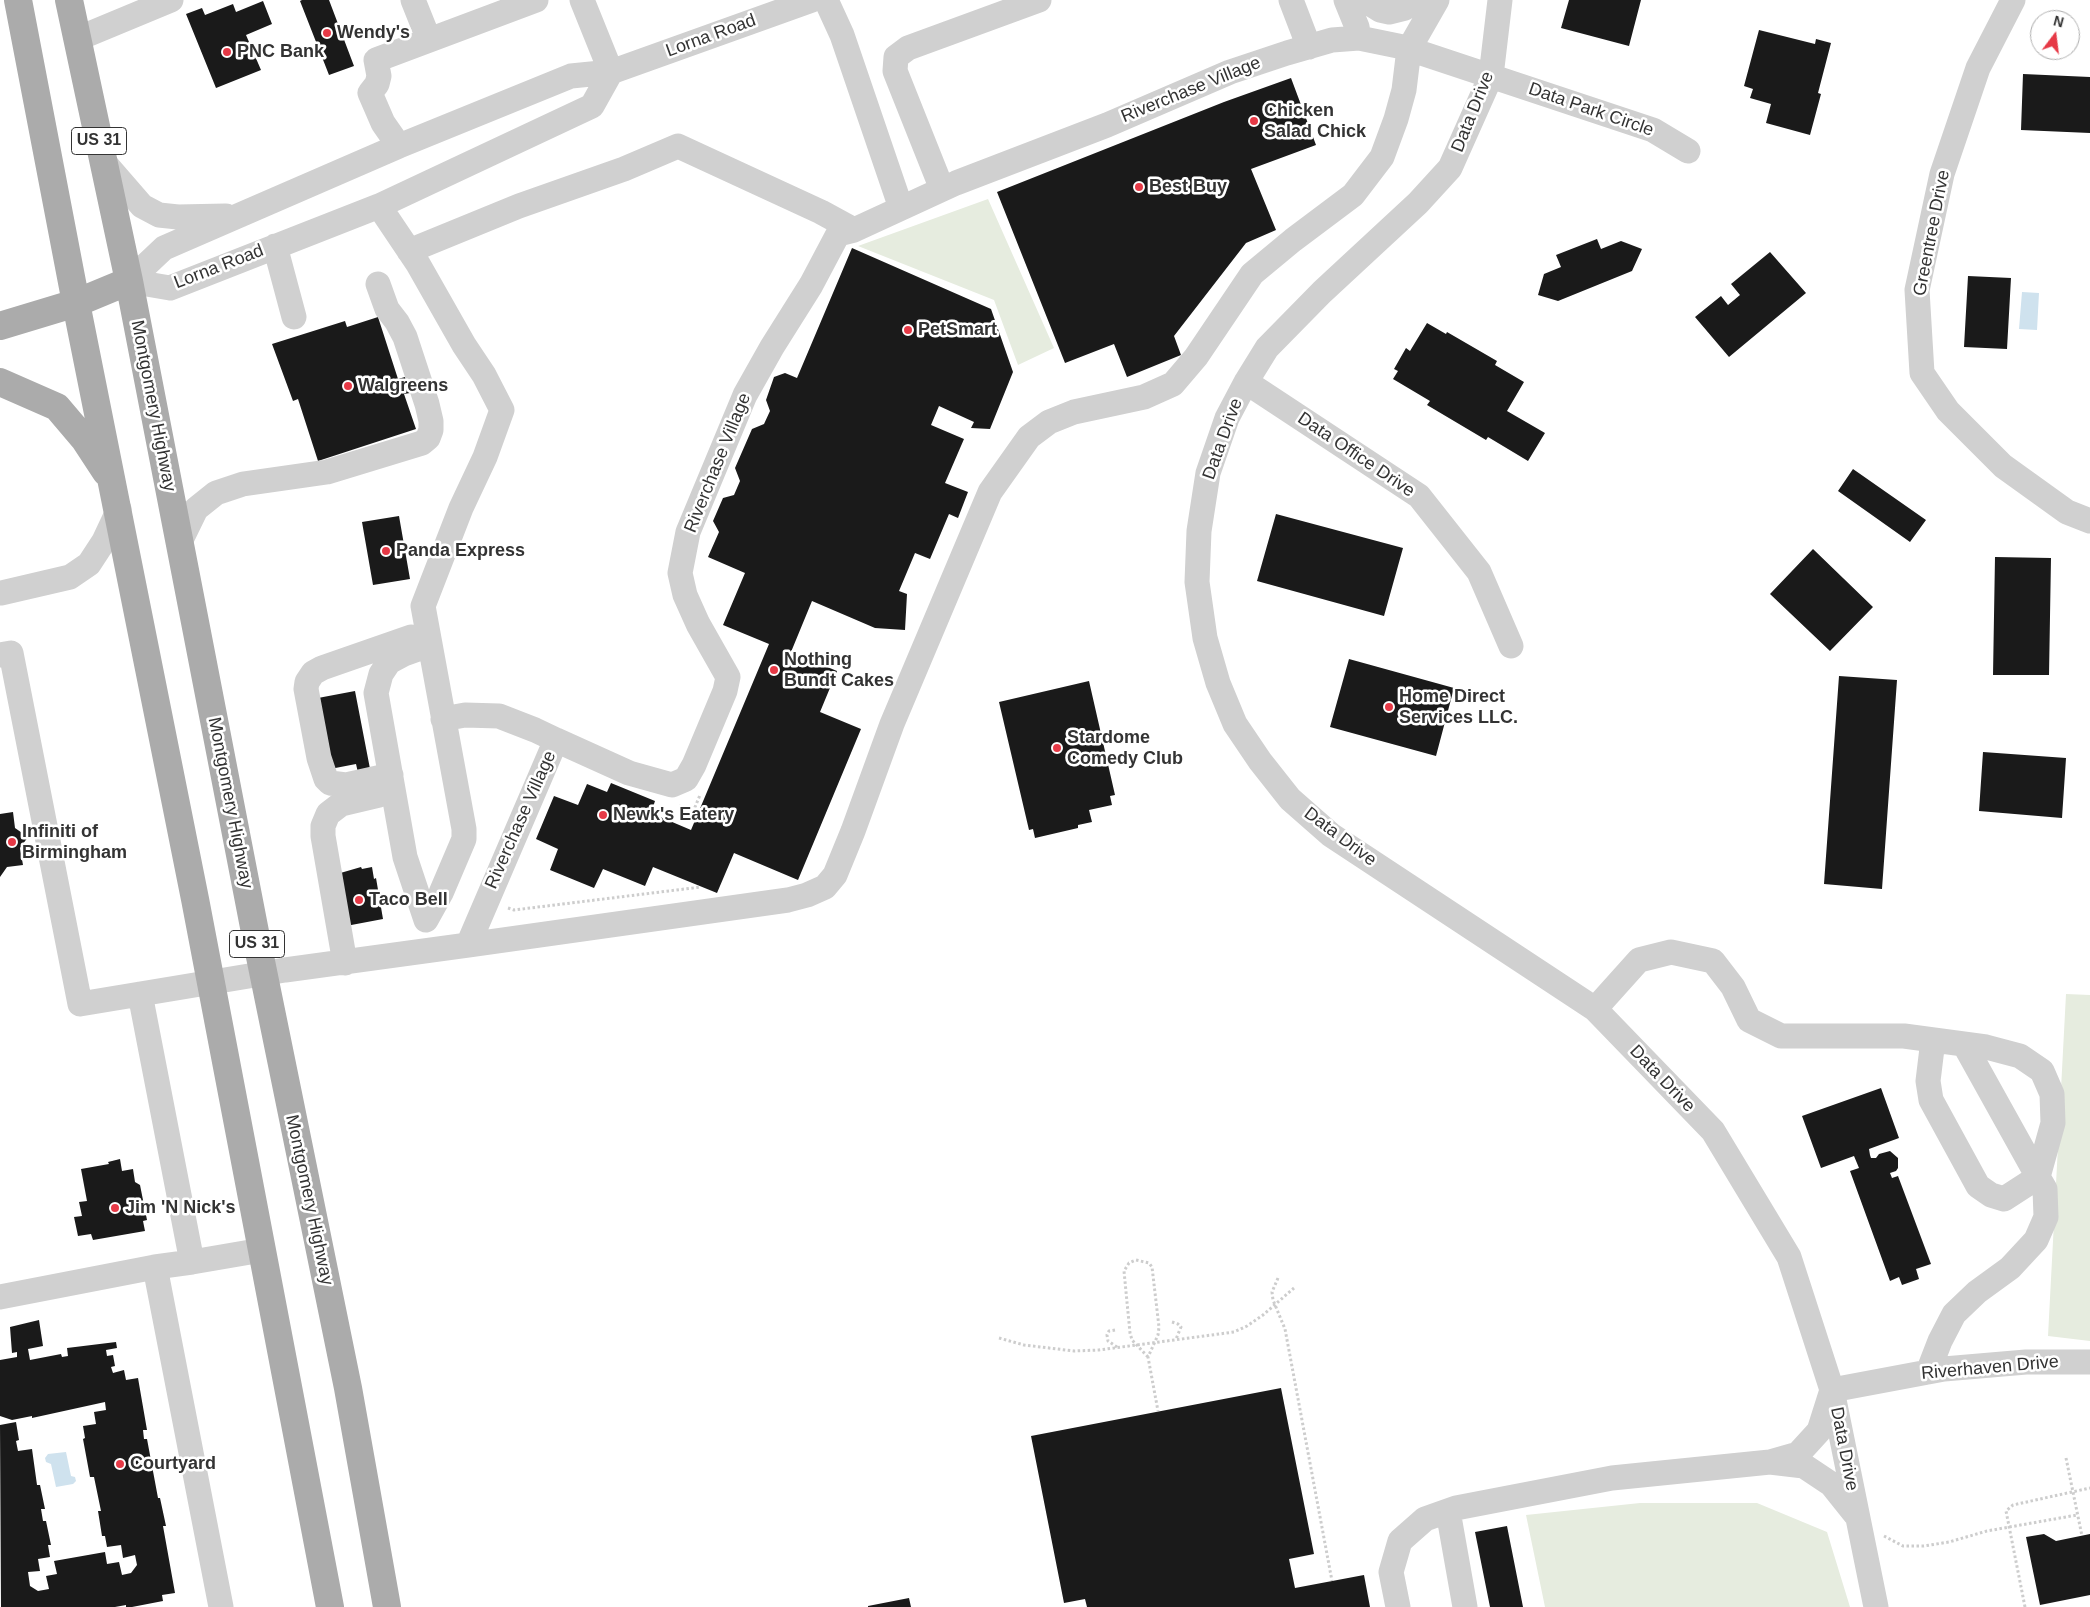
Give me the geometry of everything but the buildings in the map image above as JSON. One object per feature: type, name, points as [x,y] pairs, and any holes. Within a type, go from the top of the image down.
[{"type":"main road","name":"US 31","points":[[18,0],[76,303],[116,496],[211,982],[330,1607]]},
{"type":"main road","name":"Montgomery Highway","points":[[69,0],[129,281],[263,975],[346,1378],[387,1607]]},
{"type":"main road","points":[[0,326],[76,303],[129,281]]},
{"type":"main road","points":[[0,382],[57,407],[85,440],[116,496]]},
{"type":"street","points":[[78,39],[171,0]]},
{"type":"street","points":[[413,0],[430,40]]},
{"type":"street","points":[[399,146],[383,123],[370,93],[380,76],[376,60],[536,0]]},
{"type":"street","points":[[582,0],[611,72]]},
{"type":"street","name":"Lorna Road","points":[[129,281],[164,248],[399,146],[571,76],[611,72],[812,0]]},
{"type":"street","points":[[826,0],[842,35],[900,208]]},
{"type":"street","points":[[942,189],[895,71],[896,57],[908,48],[1038,0]]},
{"type":"street","points":[[1291,0],[1309,47]]},
{"type":"street","points":[[1346,0],[1357,27],[1359,38]]},
{"type":"street","points":[[1364,0],[1369,5],[1389,12],[1406,8],[1413,0]]},
{"type":"street","points":[[0,655],[11,652],[80,1004],[211,982],[427,950],[788,900],[807,895],[825,887],[835,875],[846,849],[892,724],[990,492],[1028,438],[1049,422],[1074,412],[1144,396],[1173,384],[1196,357],[1252,274],[1293,240],[1353,195],[1382,157],[1404,90],[1409,49],[1437,0]]},
{"type":"street","name":"Data Drive","points":[[1500,0],[1491,76],[1450,168],[1418,203],[1322,292],[1267,348],[1227,418],[1208,473],[1199,531],[1197,582],[1205,638],[1218,683],[1235,724],[1260,761],[1290,799],[1331,834],[1594,1009],[1714,1131],[1790,1257],[1832,1390],[1876,1607]]},
{"type":"street","name":"Greentree Drive","points":[[2013,0],[1978,68],[1942,174],[1917,290],[1922,373],[1948,411],[2003,466],[2067,512],[2090,521]]},
{"type":"street","name":"Riverchase Village","points":[[468,945],[556,740],[629,773],[651,780],[672,785],[686,779],[690,772],[728,677],[698,624],[686,595],[680,573],[688,532],[749,387],[811,285],[838,234],[854,230],[942,189],[1107,124],[1230,72],[1332,40],[1359,38],[1409,49],[1491,76]]},
{"type":"street","name":"Lorna Road","points":[[129,281],[170,288],[379,206],[592,106],[611,72]]},
{"type":"street","name":"Data Park Circle","points":[[1491,76],[1653,130],[1688,151]]},
{"type":"street","points":[[409,251],[519,206],[624,169],[678,146],[821,212],[854,230]]},
{"type":"street","points":[[103,161],[142,206],[159,215],[178,217],[241,215]]},
{"type":"street","points":[[379,206],[409,251],[464,345],[484,375],[502,410],[485,457],[461,508],[423,606],[463,822],[464,839],[441,893],[424,923],[427,950]]},
{"type":"street","points":[[275,246],[294,316]]},
{"type":"street","points":[[179,544],[196,510],[216,493],[243,484],[327,472],[422,442],[428,438],[431,430],[431,421],[427,404],[405,337],[387,309],[378,284]]},
{"type":"street","name":"Data Office Drive","points":[[1246,382],[1420,496],[1479,572],[1511,646]]},
{"type":"street","points":[[1,593],[70,577],[89,564],[104,541],[116,496]]},
{"type":"street","points":[[426,920],[405,857],[376,693],[381,674],[389,662],[428,638]]},
{"type":"street","points":[[392,784],[346,785],[330,783],[326,779],[322,773],[310,712],[306,689],[307,682],[313,673],[322,668],[428,638]]},
{"type":"street","points":[[444,719],[465,715],[498,716],[556,740]]},
{"type":"street","points":[[345,963],[323,836],[323,826],[328,814],[341,804],[392,784]]},
{"type":"street","points":[[1594,1009],[1639,960],[1671,952],[1713,961],[1733,987],[1750,1020],[1781,1036],[1904,1036],[1986,1047],[2020,1056],[2042,1071],[2052,1094],[2053,1123],[2038,1177],[2004,1199],[1991,1196],[1978,1186],[1932,1100],[1928,1081],[1933,1040]]},
{"type":"street","points":[[140,994],[192,1262]]},
{"type":"street","points":[[1928,1372],[1940,1341],[1954,1314],[1978,1292],[2010,1268],[2036,1240],[2046,1217],[2045,1189],[1964,1044]]},
{"type":"street","points":[[0,1297],[155,1267],[262,1250]]},
{"type":"street","points":[[155,1267],[222,1607]]},
{"type":"street","name":"Riverhaven Drive","points":[[1832,1390],[1944,1369],[2026,1362],[2090,1362]]},
{"type":"street","points":[[1398,1607],[1391,1572],[1400,1541],[1425,1519],[1448,1511],[1612,1478],[1770,1462],[1798,1454],[1819,1431],[1832,1390]]},
{"type":"street","points":[[1770,1462],[1804,1466],[1831,1484],[1857,1516]]},
{"type":"street","points":[[1448,1511],[1465,1607]]},
{"type":"path","points":[[1148,1357],[1159,1327],[1152,1267],[1149,1263],[1136,1260],[1129,1262],[1124,1271],[1130,1333],[1132,1340],[1148,1357],[1158,1411]]},
{"type":"path","points":[[1278,1278],[1272,1292],[1285,1329],[1332,1581]]},
{"type":"path","points":[[999,1338],[1024,1345],[1074,1351],[1118,1348],[1234,1332],[1247,1326],[1294,1288]]},
{"type":"path","points":[[1172,1322],[1180,1327],[1175,1340]]},
{"type":"path","points":[[1114,1330],[1109,1331],[1107,1335],[1108,1341],[1118,1348]]},
{"type":"path","points":[[2066,1458],[2082,1536]]},
{"type":"path","points":[[2024,1607],[2006,1517],[2009,1506],[2090,1488]]},
{"type":"path","points":[[1880,1529],[1884,1536],[1903,1546],[1924,1546],[1949,1542],[1987,1531],[2078,1515]]},
{"type":"shaded area","points":[[988,199],[1054,348],[1018,365],[994,300],[858,246]]},
{"type":"shaded area","points":[[2066,994],[2090,995],[2090,1341],[2048,1336]]},
{"type":"shaded area","points":[[1640,1503],[1757,1503],[1827,1532],[1850,1607],[1545,1607],[1526,1515]]},
{"type":"water","points":[[2022,292],[2039,293],[2037,330],[2019,329]]},
{"type":"water","points":[[66,1452],[71,1476],[75,1477],[76,1481],[73,1484],[56,1487],[51,1464],[46,1462],[45,1458],[48,1454]]},
{"type":"place","name":"Wendy's","points":[[327,33]]},
{"type":"place","name":"PNC Bank","points":[[227,52]]},
{"type":"place","name":"Chicken Salad Chick","points":[[1254,121]]},
{"type":"place","name":"Best Buy","points":[[1139,187]]},
{"type":"place","name":"PetSmart","points":[[908,330]]},
{"type":"place","name":"Walgreens","points":[[348,386]]},
{"type":"place","name":"Panda Express","points":[[386,551]]},
{"type":"place","name":"Nothing Bundt Cakes","points":[[774,670]]},
{"type":"place","name":"Home Direct Services LLC.","points":[[1389,707]]},
{"type":"place","name":"Stardome Comedy Club","points":[[1057,748]]},
{"type":"place","name":"Newk's Eatery","points":[[603,815]]},
{"type":"place","name":"Infiniti of Birmingham","points":[[12,842]]},
{"type":"place","name":"Taco Bell","points":[[359,900]]},
{"type":"place","name":"Jim 'N Nick's","points":[[115,1208]]},
{"type":"place","name":"Courtyard","points":[[120,1464]]}]
